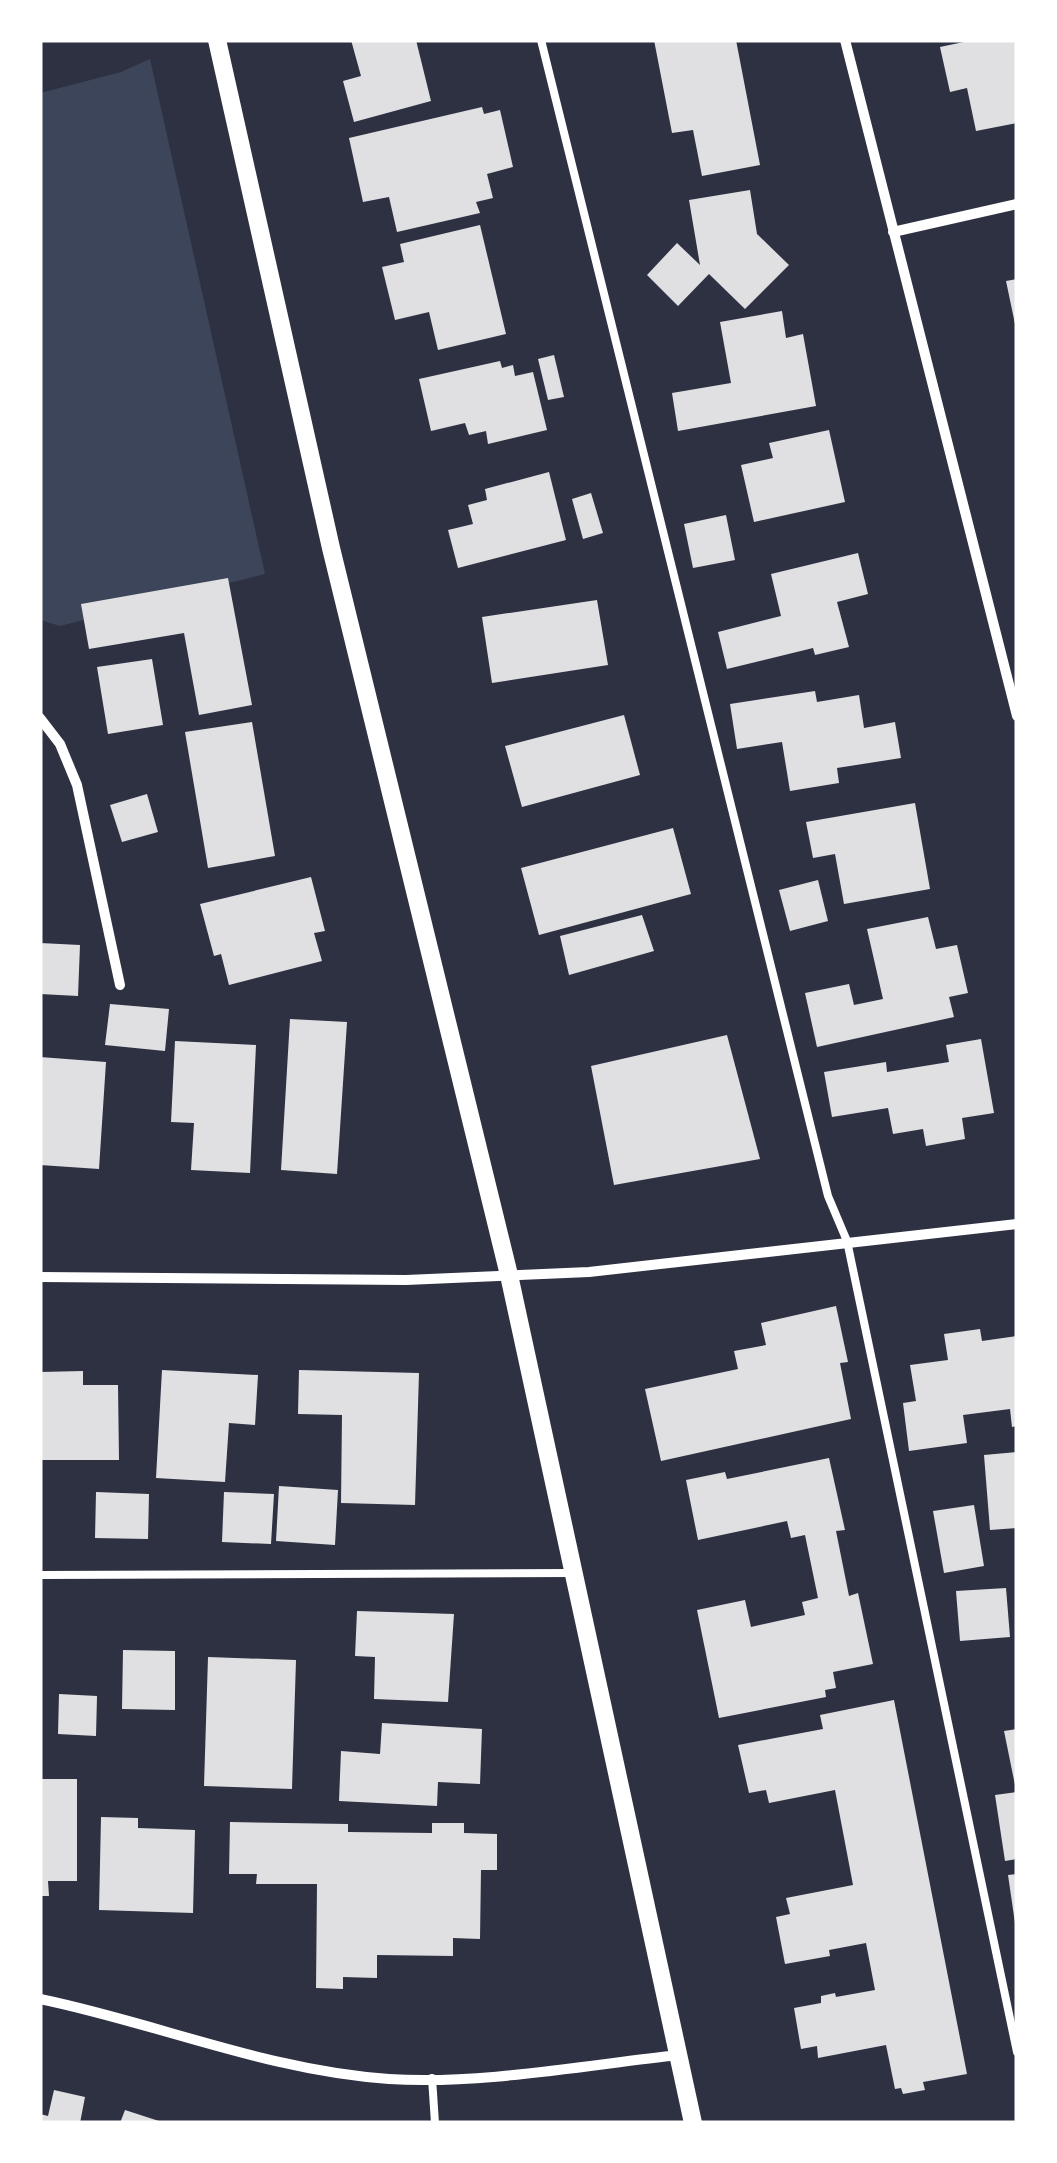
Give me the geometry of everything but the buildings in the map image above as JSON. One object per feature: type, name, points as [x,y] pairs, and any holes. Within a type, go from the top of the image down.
[{"type":"street","points":[[217,40],[330,548],[509,1275],[693,2123]]},
{"type":"street","points":[[845,40],[1017,716]]},
{"type":"street","points":[[893,232],[1017,204]]},
{"type":"street","points":[[40,718],[60,744],[76,785],[120,986]]},
{"type":"street","points":[[40,1277],[406,1280],[589,1272],[1017,1224]]},
{"type":"street","points":[[40,1999],[274,2063],[390,2079],[455,2079],[678,2055]]},
{"type":"lane","points":[[541,40],[828,1196],[847,1242],[1017,2052]]},
{"type":"lane","points":[[40,1575],[572,1573]]},
{"type":"lane","points":[[432,2078],[435,2123]]},
{"type":"shaded area","points":[[150,59],[265,574],[60,626],[40,620],[40,93],[121,72]]}]
